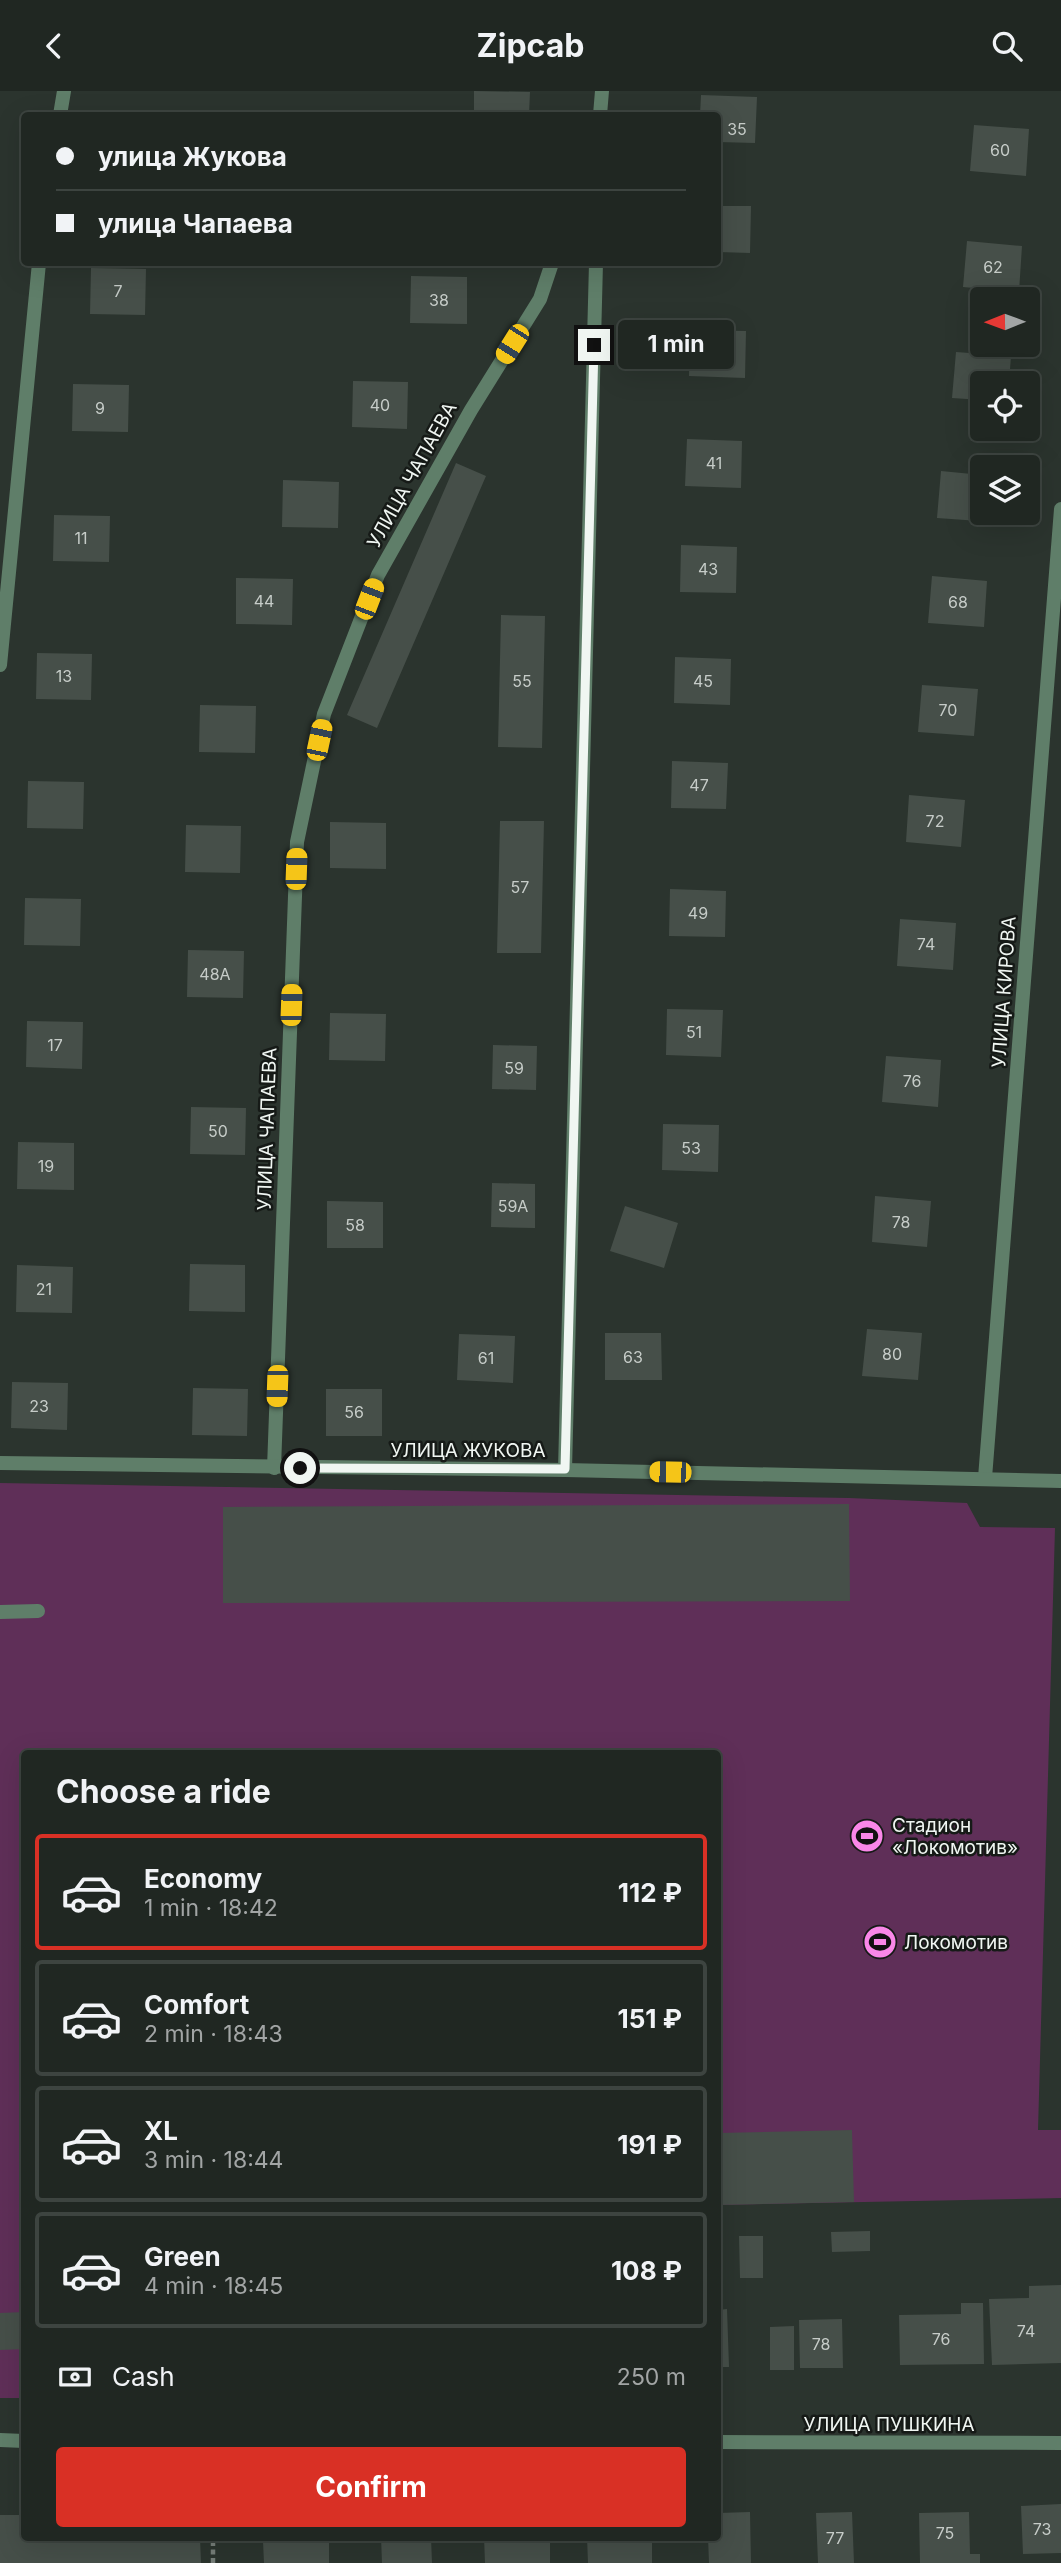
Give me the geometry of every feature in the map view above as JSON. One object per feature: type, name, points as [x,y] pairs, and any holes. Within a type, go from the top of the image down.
[{"type":"street","points":[[60,112],[64,91]]},
{"type":"street","points":[[600,112],[602,91]]},
{"type":"street","points":[[0,665],[39,266]]},
{"type":"street","name":"УЛИЦА ЧАПАЕВА","points":[[274,1468],[297,842],[324,714],[377,575],[471,410],[540,299],[551,266]]},
{"type":"street","points":[[565,1469],[596,266]]},
{"type":"street","name":"УЛИЦА КИРОВА","points":[[985,1478],[1061,509]]},
{"type":"street","name":"УЛИЦА ЖУКОВА","points":[[0,1463],[565,1469],[1061,1481]]},
{"type":"street","points":[[0,1612],[38,1611]]},
{"type":"street","points":[[0,2441],[21,2441]]},
{"type":"street","name":"УЛИЦА ПУШКИНА","points":[[721,2442],[1061,2443]]},
{"type":"path","points":[[213,2541],[213,2563]]},
{"type":"shaded area","name":"Локомотив","points":[[0,1483],[849,1498],[967,1503],[980,1527],[1055,1528],[1038,2130],[1061,2130],[1061,2198],[721,2205],[721,1750],[21,1750],[21,2398],[0,2398]]},
{"type":"building","points":[[474,91],[530,92],[529,112],[474,112]]},
{"type":"building","points":[[701,95],[757,97],[755,143],[721,142],[721,112],[700,112]]},
{"type":"building","points":[[974,125],[1029,129],[1026,176],[970,171]]},
{"type":"building","points":[[721,206],[751,206],[750,253],[721,252]]},
{"type":"building","points":[[967,241],[1022,246],[1019,287],[963,287]]},
{"type":"building","points":[[91,268],[146,269],[145,315],[90,314]]},
{"type":"building","points":[[411,276],[467,277],[467,324],[410,323]]},
{"type":"building","points":[[690,330],[746,331],[745,378],[689,376]]},
{"type":"building","points":[[956,352],[970,353],[970,357],[1011,357],[1010,371],[970,371],[970,399],[952,398]]},
{"type":"building","points":[[353,381],[408,382],[407,429],[352,427]]},
{"type":"building","points":[[73,384],[129,385],[128,432],[72,431]]},
{"type":"building","points":[[687,439],[742,441],[741,488],[685,486]]},
{"type":"building","points":[[456,463],[486,476],[377,728],[347,715]]},
{"type":"building","points":[[941,471],[970,474],[970,520],[937,518]]},
{"type":"building","points":[[283,480],[339,482],[338,528],[282,527]]},
{"type":"building","points":[[54,515],[110,516],[109,562],[53,561]]},
{"type":"building","points":[[681,545],[737,547],[736,593],[680,592]]},
{"type":"building","points":[[932,576],[987,581],[984,627],[928,623]]},
{"type":"building","points":[[236,578],[293,579],[292,625],[236,624]]},
{"type":"building","points":[[501,615],[545,616],[542,748],[498,747]]},
{"type":"building","points":[[37,653],[92,654],[91,700],[36,699]]},
{"type":"building","points":[[675,657],[731,659],[730,705],[674,703]]},
{"type":"building","points":[[922,685],[978,689],[974,736],[918,732]]},
{"type":"building","points":[[200,705],[256,706],[255,753],[199,752]]},
{"type":"building","points":[[672,761],[728,763],[726,809],[671,808]]},
{"type":"building","points":[[28,781],[84,782],[83,829],[27,828]]},
{"type":"building","points":[[909,795],[965,800],[961,847],[906,842]]},
{"type":"building","points":[[500,821],[544,821],[541,953],[497,953]]},
{"type":"building","points":[[330,822],[386,823],[386,869],[330,868]]},
{"type":"building","points":[[186,825],[241,826],[240,873],[185,872]]},
{"type":"building","points":[[670,889],[726,891],[725,937],[669,936]]},
{"type":"building","points":[[25,898],[81,899],[80,946],[24,945]]},
{"type":"building","points":[[900,919],[956,923],[953,970],[897,966]]},
{"type":"building","points":[[188,950],[244,951],[243,998],[187,997]]},
{"type":"building","points":[[667,1009],[723,1010],[721,1057],[666,1055]]},
{"type":"building","points":[[330,1013],[386,1014],[385,1061],[329,1060]]},
{"type":"building","points":[[27,1021],[83,1022],[82,1069],[26,1067]]},
{"type":"building","points":[[493,1045],[537,1046],[536,1090],[492,1089]]},
{"type":"building","points":[[886,1056],[941,1060],[938,1107],[882,1102]]},
{"type":"building","points":[[191,1107],[246,1108],[245,1155],[190,1154]]},
{"type":"building","points":[[663,1124],[719,1125],[718,1172],[662,1170]]},
{"type":"building","points":[[18,1142],[74,1143],[74,1190],[17,1189]]},
{"type":"building","points":[[492,1183],[535,1184],[535,1228],[491,1227]]},
{"type":"building","points":[[875,1196],[931,1201],[927,1247],[872,1242]]},
{"type":"building","points":[[327,1201],[383,1202],[383,1248],[327,1248]]},
{"type":"building","points":[[625,1206],[678,1223],[664,1268],[610,1251]]},
{"type":"building","points":[[190,1264],[245,1265],[245,1312],[189,1311]]},
{"type":"building","points":[[17,1265],[73,1267],[72,1313],[16,1312]]},
{"type":"building","points":[[867,1329],[922,1333],[918,1380],[862,1376]]},
{"type":"building","points":[[605,1333],[661,1333],[662,1380],[605,1380]]},
{"type":"building","points":[[459,1334],[515,1336],[513,1383],[457,1380]]},
{"type":"building","points":[[12,1382],[68,1383],[67,1430],[11,1428]]},
{"type":"building","points":[[193,1388],[248,1389],[247,1436],[192,1435]]},
{"type":"building","points":[[326,1389],[382,1389],[382,1436],[326,1436]]},
{"type":"building","points":[[849,1504],[850,1601],[223,1603],[223,1507]]},
{"type":"building","points":[[852,2130],[854,2202],[721,2205],[721,2133]]},
{"type":"building","points":[[870,2231],[870,2251],[832,2252],[831,2232]]},
{"type":"building","points":[[739,2236],[763,2236],[763,2278],[740,2278]]},
{"type":"building","points":[[1061,2285],[1061,2363],[992,2365],[989,2299],[1029,2298],[1029,2286]]},
{"type":"building","points":[[961,2303],[983,2303],[984,2364],[900,2365],[899,2315],[961,2314]]},
{"type":"building","points":[[727,2309],[729,2367],[721,2367],[721,2310]]},
{"type":"building","points":[[21,2312],[21,2349],[0,2350],[0,2313]]},
{"type":"building","points":[[842,2319],[843,2368],[800,2368],[799,2320]]},
{"type":"building","points":[[794,2326],[794,2370],[770,2370],[770,2327]]},
{"type":"building","points":[[1061,2504],[1061,2553],[1023,2554],[1021,2506]]},
{"type":"building","points":[[750,2512],[751,2563],[709,2563],[708,2541],[721,2541],[721,2513]]},
{"type":"building","points":[[852,2512],[854,2563],[818,2563],[816,2513]]},
{"type":"building","points":[[969,2512],[970,2554],[980,2554],[980,2563],[920,2563],[919,2513]]},
{"type":"building","points":[[0,2515],[21,2515],[21,2541],[200,2541],[201,2563],[0,2563]]},
{"type":"building","points":[[263,2541],[329,2541],[329,2563],[264,2563]]},
{"type":"building","points":[[381,2541],[431,2541],[432,2563],[382,2563]]},
{"type":"building","points":[[484,2541],[550,2541],[550,2563],[485,2563]]},
{"type":"building","points":[[587,2541],[652,2541],[652,2563],[588,2563]]},
{"type":"place","name":"Стадион «Локомотив»","points":[[867,1836]]},
{"type":"place","name":"Локомотив","points":[[880,1942]]},
{"type":"route","points":[[300,1468],[565,1469],[594,345]]}]
